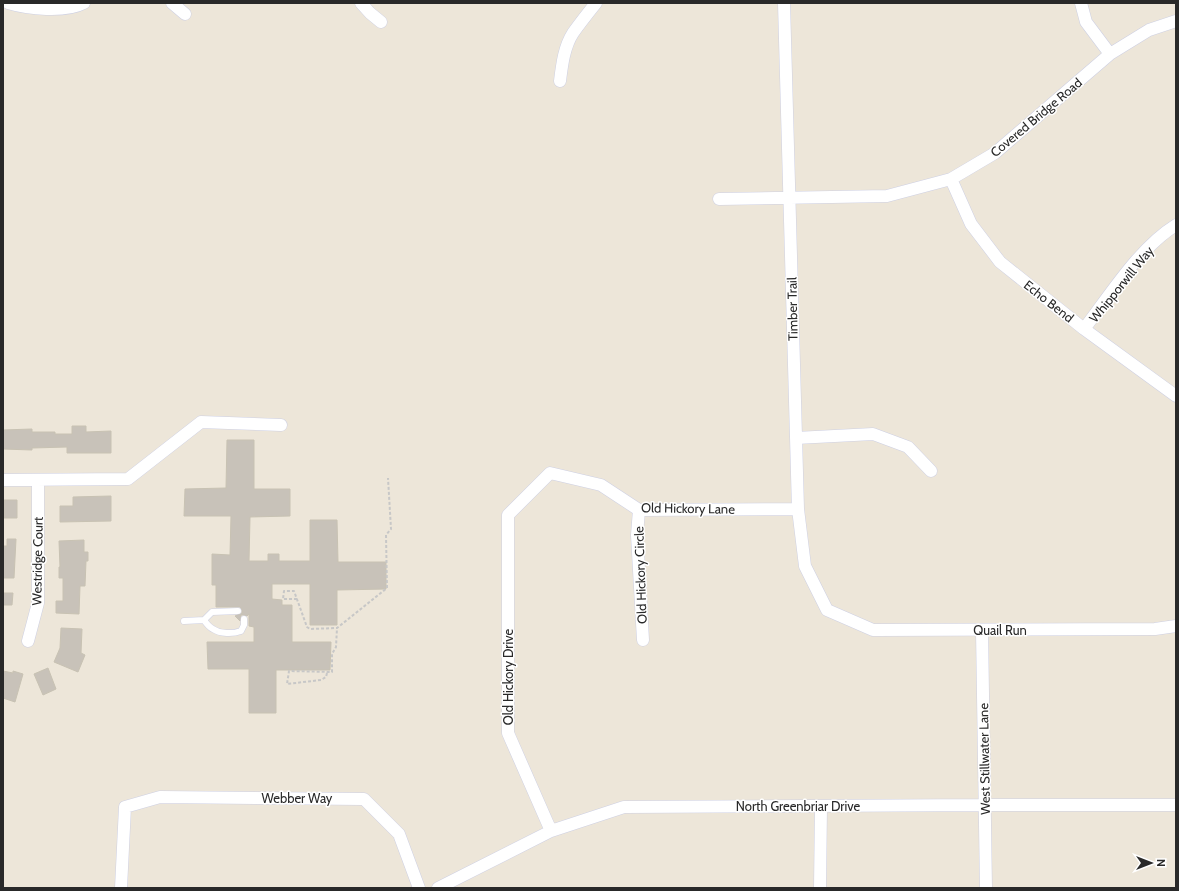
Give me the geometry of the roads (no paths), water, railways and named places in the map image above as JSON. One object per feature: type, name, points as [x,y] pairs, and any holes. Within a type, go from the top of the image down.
[{"type":"street","points":[[8,3],[35,8],[58,9],[84,3]]},
{"type":"street","points":[[172,3],[185,14]]},
{"type":"street","points":[[361,3],[381,22]]},
{"type":"street","points":[[560,81],[566,48],[572,34],[596,3]]},
{"type":"street","name":"Timber Trail","points":[[784,3],[798,509],[806,566],[827,610]]},
{"type":"street","points":[[1081,3],[1086,22],[1110,54]]},
{"type":"street","name":"Covered Bridge Road","points":[[720,198],[887,196],[951,179],[995,152],[1110,54],[1149,30],[1176,21]]},
{"type":"street","name":"Echo Bend","points":[[951,179],[971,224],[1000,262],[1084,329],[1176,396]]},
{"type":"street","name":"Whipporwill Way","points":[[1084,329],[1136,261],[1166,231],[1176,225]]},
{"type":"street","points":[[3,480],[128,479],[201,422],[281,425]]},
{"type":"street","points":[[796,438],[873,434],[908,447],[931,471]]},
{"type":"street","name":"Old Hickory Lane","points":[[508,515],[550,473],[601,485],[639,510],[798,509]]},
{"type":"street","name":"Westridge Court","points":[[28,641],[38,603],[38,480]]},
{"type":"street","name":"Old Hickory Circle","points":[[639,510],[637,535],[643,640]]},
{"type":"street","name":"Old Hickory Drive","points":[[508,515],[508,733],[551,831]]},
{"type":"street","name":"Quail Run","points":[[827,610],[873,630],[1155,629],[1176,626]]},
{"type":"street","name":"West Stillwater Lane","points":[[982,630],[986,888]]},
{"type":"street","name":"Webber Way","points":[[121,888],[125,807],[160,797],[364,799],[399,834],[419,888]]},
{"type":"street","name":"North Greenbriar Drive","points":[[438,888],[551,831],[624,807],[1176,805]]},
{"type":"street","points":[[820,888],[821,806]]},
{"type":"lane","points":[[184,621],[204,620],[212,612],[238,611]]},
{"type":"lane","points":[[204,620],[212,629],[222,632],[237,633],[241,631],[244,619]]}]
